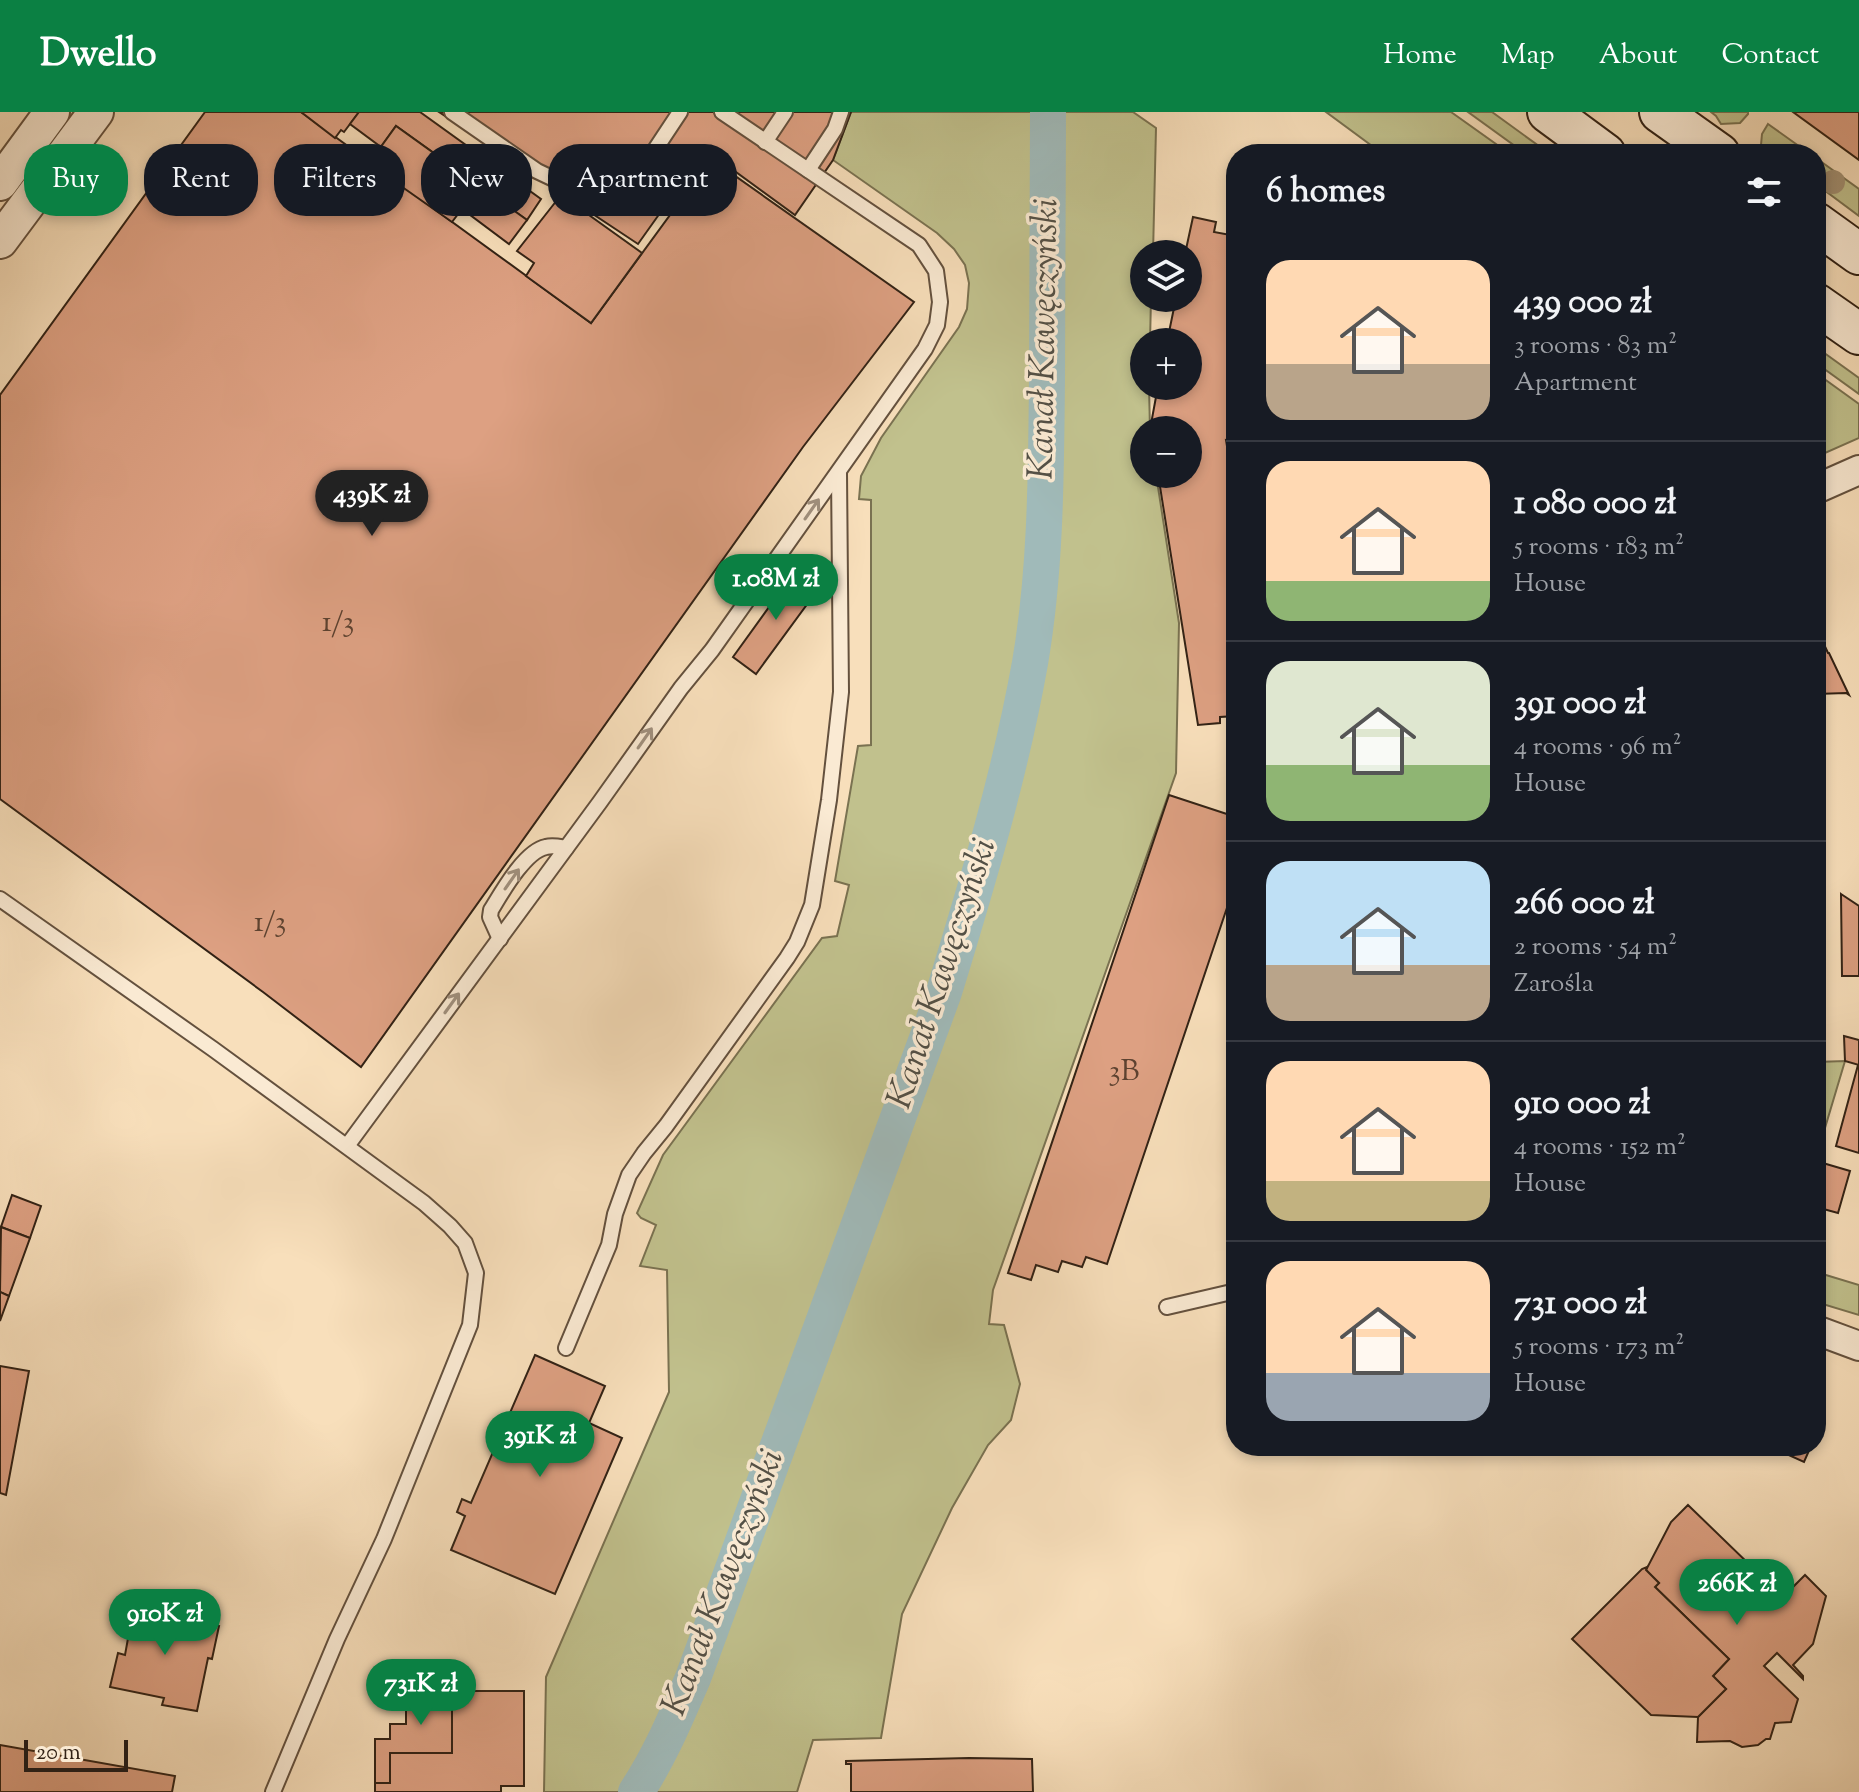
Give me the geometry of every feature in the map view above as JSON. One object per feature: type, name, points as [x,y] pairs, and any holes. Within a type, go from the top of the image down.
[{"type":"main road","points":[[1548,112],[1591,144]]},
{"type":"main road","points":[[1660,112],[1705,144]]},
{"type":"main road","points":[[1826,230],[1859,254]]},
{"type":"main road","points":[[1826,311],[1859,334]]},
{"type":"street","points":[[0,183],[52,112]]},
{"type":"street","points":[[0,241],[96,112]]},
{"type":"street","points":[[1826,485],[1859,470]]},
{"type":"street","points":[[1826,1334],[1859,1346]]},
{"type":"lane","points":[[452,112],[537,171],[607,202],[629,189],[680,112]]},
{"type":"lane","points":[[347,1146],[839,473],[925,349],[937,325],[940,302],[936,271],[919,245],[722,112]]},
{"type":"lane","points":[[765,142],[785,112]]},
{"type":"lane","points":[[808,170],[835,129],[841,112]]},
{"type":"lane","points":[[566,1348],[609,1245],[615,1214],[629,1175],[787,958],[812,905],[829,800],[841,692],[839,473]]},
{"type":"lane","points":[[500,939],[490,917],[491,910],[525,860],[538,849],[548,846],[566,848]]},
{"type":"lane","points":[[0,899],[424,1203],[465,1243],[476,1273],[470,1325],[384,1539],[337,1639],[273,1792]]},
{"type":"lane","points":[[1167,1307],[1226,1293]]},
{"type":"green space","points":[[851,112],[1133,112],[1156,128],[1153,240],[1130,240],[1130,312],[1151,312],[1150,328],[1130,328],[1130,400],[1149,400],[1150,416],[1130,416],[1130,488],[1158,488],[1179,623],[1176,773],[993,1290],[989,1324],[1004,1325],[1020,1384],[1011,1420],[988,1445],[952,1508],[902,1614],[881,1738],[813,1740],[797,1792],[544,1792],[546,1677],[669,1392],[667,1270],[640,1266],[656,1225],[637,1213],[663,1155],[822,938],[837,936],[849,885],[835,881],[858,746],[871,745],[871,500],[859,499],[861,476],[881,438],[959,327],[967,309],[969,283],[965,265],[954,249],[937,233],[833,160]]},
{"type":"green space","points":[[1326,112],[1451,112],[1496,144],[1369,144]]},
{"type":"green space","points":[[1468,112],[1492,112],[1536,144],[1512,144]]},
{"type":"green space","points":[[1711,112],[1748,114],[1740,123],[1721,124]]},
{"type":"green space","points":[[1768,124],[1796,144],[1761,144],[1762,134]]},
{"type":"green space","points":[[1826,165],[1859,189],[1859,216],[1826,191]]},
{"type":"green space","points":[[1826,354],[1859,378],[1859,394],[1826,370]]},
{"type":"green space","points":[[1826,380],[1859,404],[1859,438],[1826,453]]},
{"type":"green space","points":[[1845,1061],[1826,1125],[1826,1062]]},
{"type":"green space","points":[[1826,1275],[1859,1285],[1859,1315],[1826,1305]]},
{"type":"building","points":[[205,112],[301,112],[345,144],[274,144],[274,216],[405,216],[405,188],[421,199],[421,216],[444,216],[591,323],[669,216],[737,216],[737,177],[914,302],[803,447],[361,1067],[0,799],[0,395],[144,196],[144,216],[258,216],[258,144],[182,144]]},
{"type":"building","points":[[301,112],[359,112],[344,132],[341,130],[335,138]]},
{"type":"building","points":[[359,112],[420,112],[465,144],[421,144],[396,126],[383,144],[377,144],[350,124]]},
{"type":"building","points":[[439,112],[851,112],[833,160],[795,215],[737,173],[737,144],[548,144],[548,184],[532,174],[532,144],[487,144]]},
{"type":"building","points":[[1793,112],[1859,112],[1859,160]]},
{"type":"building","points":[[396,126],[421,144],[421,200],[405,189],[405,144],[383,144]]},
{"type":"building","points":[[532,193],[541,199],[532,212]]},
{"type":"building","points":[[548,212],[548,216],[590,216],[642,253],[591,323],[526,276],[534,263],[517,251]]},
{"type":"building","points":[[471,216],[521,216],[527,220],[509,244]]},
{"type":"building","points":[[596,216],[658,216],[638,244]]},
{"type":"building","points":[[1193,217],[1216,222],[1214,232],[1226,234],[1226,717],[1220,717],[1220,723],[1198,725],[1160,488],[1202,488],[1202,416],[1152,416],[1155,400],[1202,400],[1202,328],[1170,328],[1173,312],[1202,312],[1202,240],[1188,240]]},
{"type":"building","points":[[795,571],[819,588],[756,674],[733,657]]},
{"type":"building","points":[[1826,648],[1849,695],[1826,694]]},
{"type":"building","points":[[1169,795],[1226,814],[1226,911],[1107,1264],[1086,1257],[1082,1267],[1062,1261],[1058,1272],[1036,1265],[1031,1280],[1008,1273]]},
{"type":"building","points":[[1841,894],[1859,906],[1859,976],[1842,976]]},
{"type":"building","points":[[1844,1036],[1859,1040],[1859,1065],[1845,1061]]},
{"type":"building","points":[[1859,1065],[1859,1153],[1836,1146]]},
{"type":"building","points":[[1826,1164],[1850,1171],[1838,1213],[1826,1210]]},
{"type":"building","points":[[12,1195],[41,1206],[30,1238],[1,1227]]},
{"type":"building","points":[[1,1227],[30,1238],[9,1296],[0,1292]]},
{"type":"building","points":[[0,1292],[9,1296],[0,1321]]},
{"type":"building","points":[[535,1355],[605,1386],[589,1423],[622,1438],[555,1594],[451,1550],[465,1516],[457,1512],[462,1499],[471,1503]]},
{"type":"building","points":[[0,1366],[29,1371],[6,1495],[0,1493]]},
{"type":"building","points":[[1791,1456],[1807,1456],[1804,1462]]},
{"type":"building","points":[[1688,1505],[1783,1597],[1805,1575],[1826,1596],[1813,1644],[1793,1665],[1803,1679],[1777,1653],[1764,1666],[1798,1699],[1791,1722],[1775,1723],[1770,1739],[1758,1745],[1742,1747],[1730,1741],[1697,1742],[1698,1717],[1726,1689],[1713,1676],[1729,1659],[1655,1587],[1659,1583],[1646,1570],[1671,1522]]},
{"type":"building","points":[[1647,1567],[1646,1570],[1659,1583],[1655,1587],[1729,1659],[1713,1676],[1726,1689],[1698,1717],[1651,1715],[1572,1639]]},
{"type":"building","points":[[135,1600],[170,1607],[168,1616],[219,1626],[212,1659],[208,1658],[197,1711],[162,1705],[164,1698],[110,1687],[118,1653],[125,1655]]},
{"type":"building","points":[[437,1677],[469,1678],[468,1691],[452,1691],[452,1753],[390,1753],[390,1783],[375,1783],[375,1739],[390,1739],[390,1724],[406,1724],[406,1708],[421,1692],[437,1693]]},
{"type":"building","points":[[452,1691],[524,1691],[524,1786],[501,1786],[501,1792],[375,1792],[375,1783],[390,1783],[390,1753],[452,1753]]},
{"type":"building","points":[[0,1745],[175,1776],[172,1792],[0,1792]]},
{"type":"building","points":[[1032,1759],[1033,1792],[851,1792],[851,1764],[846,1764],[846,1761]]},
{"type":"waterway","name":"Kanał Kawęczyński","points":[[636,1792],[660,1750],[693,1678],[944,992],[1003,788],[1030,663],[1042,557],[1046,450],[1048,112]]}]
